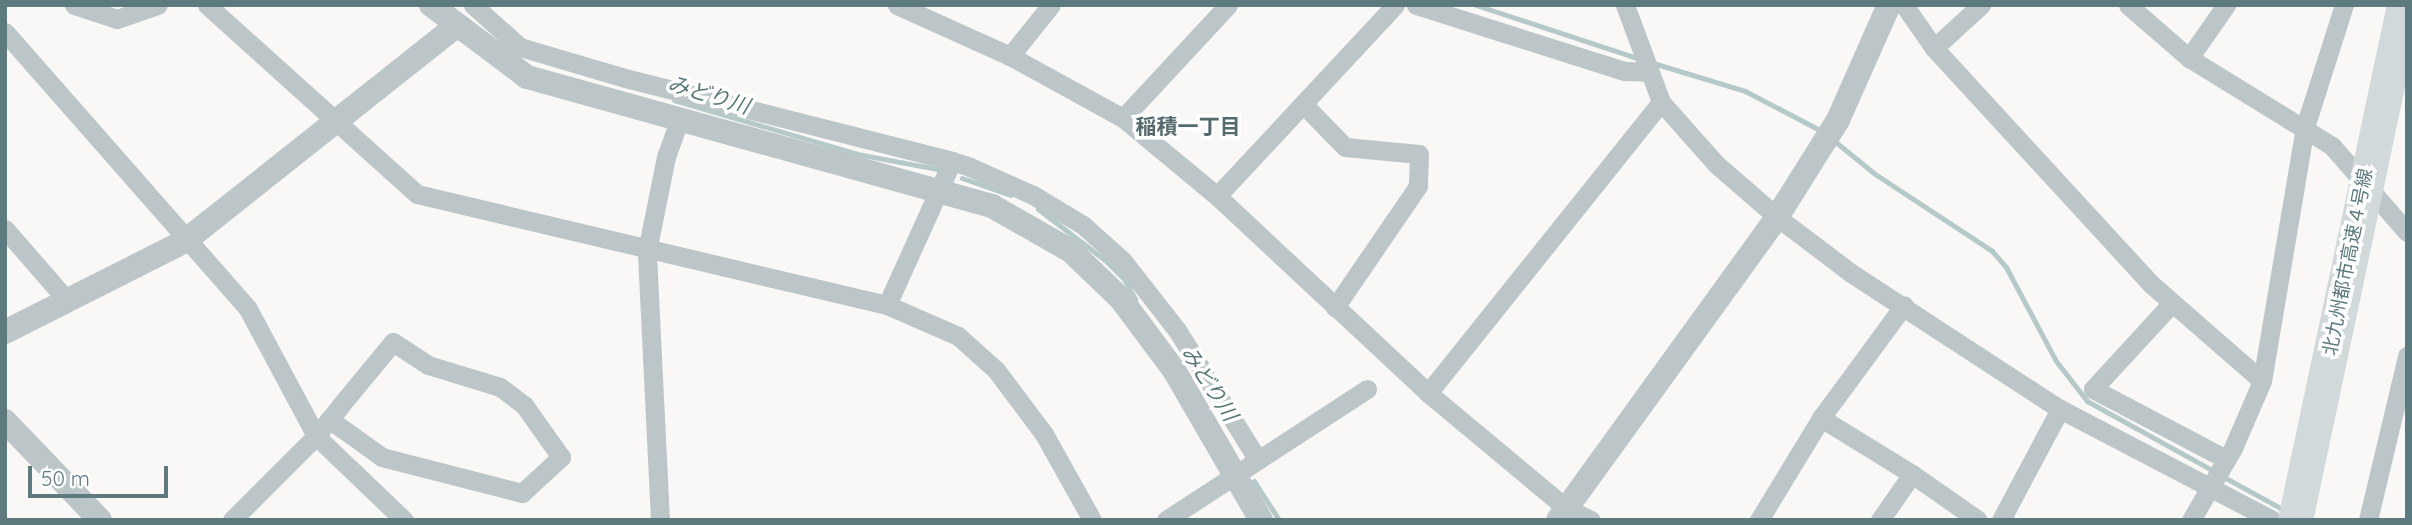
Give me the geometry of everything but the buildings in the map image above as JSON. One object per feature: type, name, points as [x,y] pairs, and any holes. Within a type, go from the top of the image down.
[{"type":"highway","name":"北九州都市高速４号線","points":[[2295,520],[2294,471],[2360,146],[2380,5]]},
{"type":"highway","name":"北九州都市高速４号線","points":[[2360,146],[2404,5]]},
{"type":"highway","name":"北九州都市高速４号線","points":[[2271,520],[2294,471]]},
{"type":"street","points":[[74,5],[117,19],[158,5]]},
{"type":"street","points":[[207,5],[417,194],[647,251],[887,305],[958,337],[996,370],[1044,434],[1092,520]]},
{"type":"street","points":[[431,5],[455,27],[527,77],[940,189],[992,206],[1071,251],[1121,299],[1174,370],[1261,520]]},
{"type":"street","points":[[897,5],[1010,56],[1123,118],[1217,196],[1562,514],[1591,520]]},
{"type":"street","points":[[1010,56],[1051,5]]},
{"type":"street","points":[[1123,118],[1228,5]]},
{"type":"street","points":[[1217,196],[1395,5]]},
{"type":"street","points":[[1416,5],[1624,71],[1648,72]]},
{"type":"street","points":[[1625,5],[1661,102],[1716,164],[1777,217],[1851,273],[2060,409],[2271,520]]},
{"type":"street","points":[[1562,514],[1777,217],[1838,120],[1889,5]]},
{"type":"street","points":[[1904,5],[1934,48],[2172,303],[2262,381]]},
{"type":"street","points":[[1934,48],[1981,5]]},
{"type":"street","points":[[2128,5],[2189,58],[2332,146],[2407,232]]},
{"type":"street","points":[[2189,58],[2226,5]]},
{"type":"street","points":[[2191,520],[2226,460],[2262,381],[2305,127],[2344,5]]},
{"type":"street","points":[[5,332],[65,298],[184,241],[332,120],[455,27],[477,6],[520,47],[625,78],[952,160],[1033,195],[1083,225],[1123,261],[1177,330],[1258,460]]},
{"type":"street","points":[[5,32],[184,241],[248,309],[316,436],[404,520]]},
{"type":"street","points":[[1428,393],[1661,102]]},
{"type":"street","points":[[1303,104],[1345,147],[1419,154],[1418,186],[1335,307]]},
{"type":"street","points":[[660,520],[647,251],[666,157],[680,118]]},
{"type":"street","points":[[887,305],[952,160]]},
{"type":"street","points":[[5,229],[65,298]]},
{"type":"street","points":[[2172,303],[2093,389],[2226,460]]},
{"type":"street","points":[[1759,520],[1821,418],[1904,305]]},
{"type":"street","points":[[232,520],[316,436],[329,419],[393,342],[428,365],[500,387],[524,405],[561,457],[522,493],[382,457],[329,419]]},
{"type":"street","points":[[2368,520],[2407,356]]},
{"type":"street","points":[[1166,520],[1367,389]]},
{"type":"street","points":[[2001,520],[2060,409]]},
{"type":"street","points":[[1821,418],[1912,474],[1978,520]]},
{"type":"street","points":[[7,428],[100,520]]},
{"type":"street","points":[[1880,520],[1912,474]]},
{"type":"waterway","points":[[1476,5],[1640,59]]},
{"type":"waterway","points":[[1653,63],[1745,91],[1822,131]]},
{"type":"waterway","name":"みどり川","points":[[674,100],[857,154],[937,169]]},
{"type":"waterway","points":[[1832,139],[1875,174],[1992,251],[2006,267],[2056,361],[2087,401],[2214,471]]},
{"type":"waterway","name":"みどり川","points":[[962,178],[1011,195]]},
{"type":"waterway","name":"みどり川","points":[[1038,209],[1105,260],[1124,279],[1135,299]]},
{"type":"waterway","points":[[2222,476],[2284,510]]},
{"type":"waterway","name":"みどり川","points":[[1254,481],[1279,520]]},
{"type":"district","name":"稲積一丁目","points":[[1188,126]]}]
